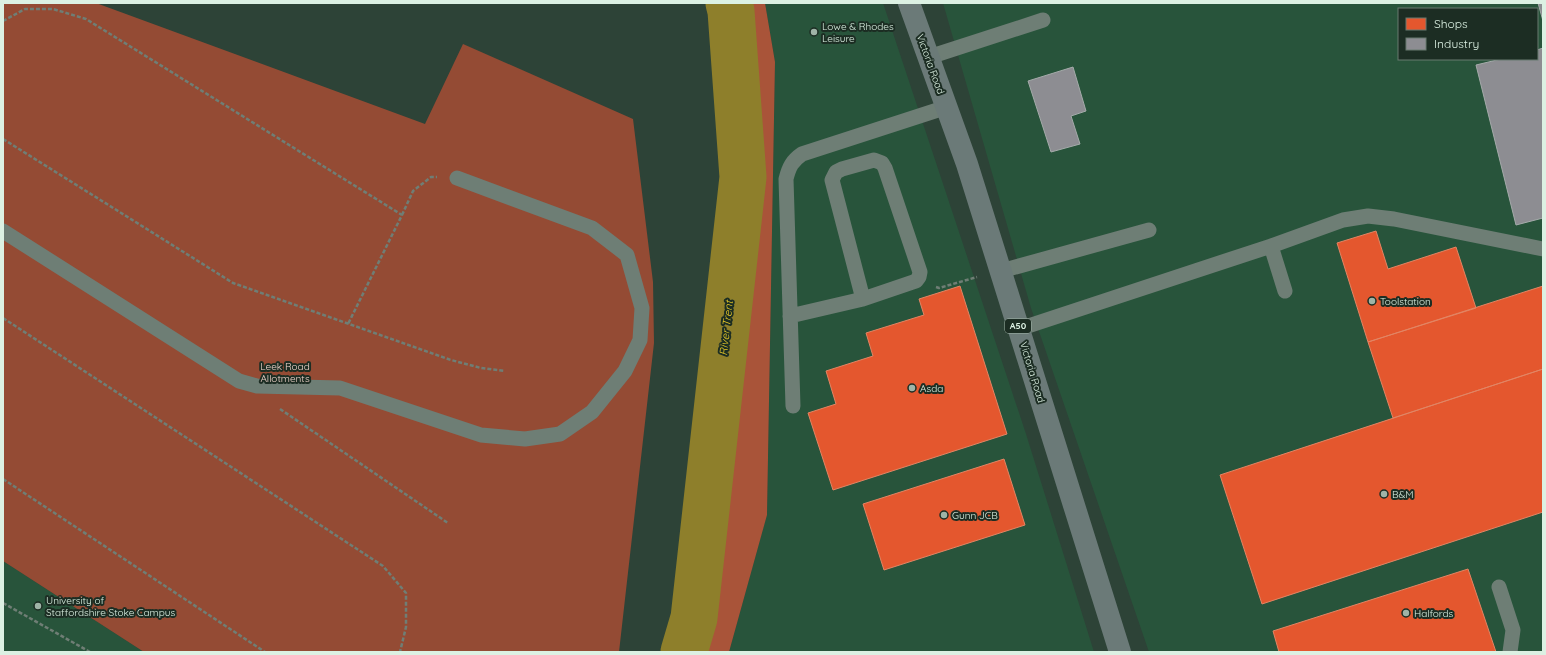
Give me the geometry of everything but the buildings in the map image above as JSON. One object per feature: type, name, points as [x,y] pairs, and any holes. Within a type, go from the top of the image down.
[{"type":"main road","name":"Victoria Road","points":[[909,3],[967,164],[1120,652]]},
{"type":"lane","points":[[929,58],[1043,20]]},
{"type":"lane","points":[[792,406],[786,179],[788,168],[794,160],[802,154],[947,107]]},
{"type":"lane","points":[[790,316],[863,299],[916,281],[919,277],[920,272],[882,163],[874,160],[842,169],[836,172],[832,180],[863,299]]},
{"type":"lane","points":[[3,232],[239,381],[257,386],[340,388],[481,435],[525,439],[560,434],[592,412],[626,371],[640,340],[642,308],[627,255],[592,228],[457,178]]},
{"type":"lane","points":[[1019,329],[1271,246],[1328,225],[1368,216],[1394,219],[1543,249]]},
{"type":"lane","points":[[1001,271],[1149,230]]},
{"type":"lane","points":[[1271,246],[1285,291]]},
{"type":"lane","points":[[1499,587],[1513,630],[1510,652]]},
{"type":"path","points":[[3,21],[25,9],[53,9],[86,19],[402,215]]},
{"type":"path","points":[[3,139],[233,283],[451,360],[481,368],[505,371]]},
{"type":"path","points":[[348,324],[413,191],[431,177],[457,178]]},
{"type":"path","points":[[916,281],[939,288],[980,276]]},
{"type":"path","points":[[3,318],[383,566],[406,593],[406,627],[400,652]]},
{"type":"path","points":[[278,408],[448,523]]},
{"type":"path","points":[[3,478],[265,652]]},
{"type":"path","points":[[3,603],[90,652]]},
{"type":"shaded area","points":[[740,3],[765,3],[775,62],[767,515],[729,652],[699,652],[709,610],[728,497],[750,190],[750,126],[747,44]]},
{"type":"shaded area","points":[[765,3],[883,3],[1026,434],[1094,652],[729,652],[767,514],[775,62]]},
{"type":"shaded area","points":[[943,3],[1543,3],[1543,652],[1149,652],[1031,308]]},
{"type":"shaded area","name":"University of Staffordshire Stoke Campus","points":[[3,561],[144,652],[3,652]]},
{"type":"green space","name":"Leek Road Allotments","points":[[3,3],[96,3],[425,124],[463,44],[633,119],[653,282],[654,343],[619,652],[144,652],[3,561]]},
{"type":"waterway","name":"River Trent","points":[[684,652],[694,618],[743,177],[731,11],[729,3]]},
{"type":"place","name":"Lowe & Rhodes Leisure","points":[[814,32]]},
{"type":"place","name":"Toolstation","points":[[1372,301]]},
{"type":"place","name":"Asda","points":[[912,388]]},
{"type":"place","name":"B&M","points":[[1384,494]]},
{"type":"place","name":"Gunn JCB","points":[[944,515]]},
{"type":"place","name":"University of Staffordshire Stoke Campus","points":[[38,606]]},
{"type":"place","name":"Halfords","points":[[1406,613]]}]
